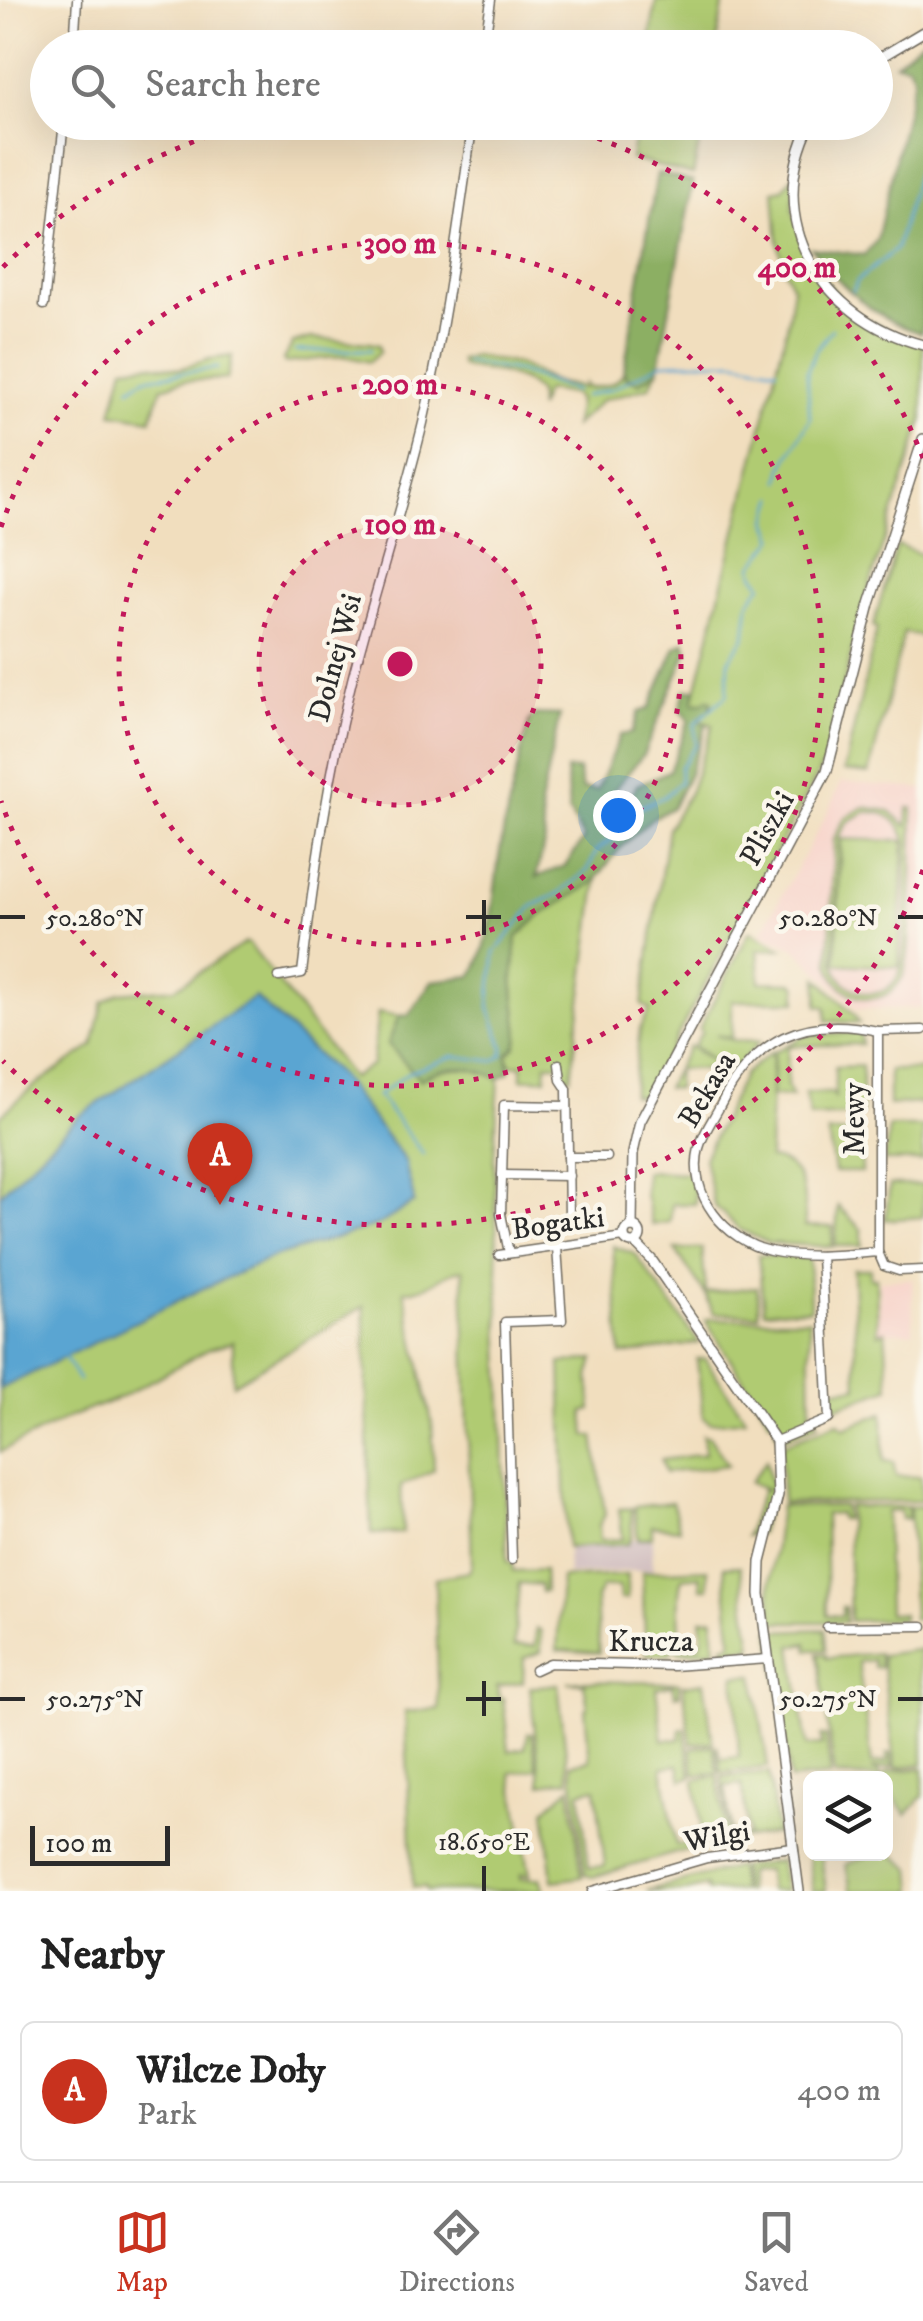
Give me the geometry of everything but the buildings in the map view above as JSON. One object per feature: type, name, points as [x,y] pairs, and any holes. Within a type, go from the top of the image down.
[{"type":"street","points":[[75,30],[77,0]]},
{"type":"street","points":[[487,30],[492,0]]},
{"type":"street","points":[[893,50],[923,32]]},
{"type":"street","points":[[44,305],[62,140]]},
{"type":"street","name":"Dolnej Wsi","points":[[279,977],[302,973],[316,859],[334,760],[441,343],[470,140]]},
{"type":"street","points":[[803,140],[793,190],[798,231],[809,260],[828,290],[854,314],[886,332],[923,344]]},
{"type":"street","name":"Pliszki","points":[[635,1243],[640,1234],[632,1227],[633,1153],[640,1122],[827,772],[874,587],[923,439]]},
{"type":"street","name":"Bekasa","points":[[878,1031],[820,1027],[803,1030],[756,1053],[736,1076],[698,1150],[710,1214],[734,1233],[768,1250],[821,1256],[878,1252]]},
{"type":"street","points":[[878,1031],[923,1030]]},
{"type":"street","name":"Mewy","points":[[878,1031],[878,1252]]},
{"type":"street","points":[[558,1064],[560,1080],[567,1090],[569,1217]]},
{"type":"street","points":[[568,1106],[504,1105],[502,1175],[569,1176]]},
{"type":"street","points":[[568,1157],[607,1158]]},
{"type":"street","name":"Bogatki","points":[[502,1175],[504,1254],[624,1237]]},
{"type":"street","points":[[624,1237],[625,1230],[632,1227]]},
{"type":"street","name":"Pliszki","points":[[624,1237],[651,1259],[776,1442]]},
{"type":"street","points":[[512,1560],[505,1322],[562,1320],[557,1247]]},
{"type":"street","points":[[878,1252],[884,1266],[923,1270]]},
{"type":"street","points":[[799,1891],[760,1594],[761,1562],[778,1495],[776,1442],[829,1419],[821,1256]]},
{"type":"street","points":[[826,1627],[923,1626]]},
{"type":"street","name":"Krucza","points":[[535,1670],[550,1664],[673,1666],[768,1659]]},
{"type":"street","name":"Wilgi","points":[[593,1891],[707,1858],[792,1847]]},
{"type":"shaded area","points":[[841,782],[923,789],[923,1008],[857,1009],[795,948],[761,933]]},
{"type":"shaded area","points":[[912,1279],[913,1332],[879,1332],[880,1280]]},
{"type":"shaded area","points":[[652,1537],[653,1569],[568,1575],[567,1548],[628,1544],[630,1540]]},
{"type":"green space","points":[[656,0],[724,0],[719,30],[652,30]]},
{"type":"green space","points":[[923,39],[921,333],[888,319],[859,300],[811,248],[864,255],[877,240],[914,77],[908,65],[895,63]]},
{"type":"green space","points":[[634,140],[700,140],[693,175],[631,159]]},
{"type":"green space","points":[[657,173],[693,182],[658,371],[639,383],[626,377],[624,370]]},
{"type":"green space","points":[[794,176],[793,210],[809,260],[854,314],[923,345],[923,419],[862,610],[825,761],[644,1098],[632,1095],[640,1029],[650,1009],[642,1005],[668,828],[689,793],[713,725],[700,722],[710,710],[702,703],[693,703],[787,327],[793,287],[778,242],[774,191],[783,189]]},
{"type":"green space","points":[[311,338],[370,343],[379,345],[380,352],[369,362],[344,356],[285,363],[283,359],[293,343]]},
{"type":"green space","points":[[232,356],[227,379],[181,381],[162,387],[151,419],[112,413],[124,367],[150,364],[180,369]]},
{"type":"green space","points":[[475,356],[518,364],[554,382],[583,388],[584,383],[588,388],[610,384],[624,370],[626,377],[639,383],[658,371],[649,387],[602,400],[574,426],[578,401],[574,395],[549,390],[538,409],[538,393],[522,380],[461,366],[460,360]]},
{"type":"green space","points":[[897,545],[923,555],[923,637],[904,632],[869,774],[844,771],[877,628],[873,626]]},
{"type":"green space","points":[[685,642],[688,650],[643,755],[613,791],[607,823],[619,819],[637,785],[669,771],[689,720],[680,708],[685,690],[696,689],[693,703],[712,701],[710,710],[700,718],[707,723],[673,807],[651,819],[621,847],[592,884],[541,915],[517,937],[513,980],[519,1036],[507,1055],[510,1072],[499,1078],[468,1069],[449,1069],[420,1080],[388,1044],[399,1016],[409,1015],[432,981],[472,976],[479,963],[489,931],[507,814],[529,721],[535,714],[560,715],[540,805],[545,840],[536,877],[565,866],[584,839],[569,812],[566,770],[578,770],[582,789],[597,790],[620,735],[632,733],[639,712],[649,709],[676,647]]},
{"type":"green space","points":[[864,807],[890,811],[907,826],[908,808],[913,808],[906,966],[893,989],[872,999],[849,993],[833,975],[829,962],[834,838],[845,818]],"holes":[[[866,812],[894,820],[907,845],[903,960],[894,983],[875,993],[864,993],[845,982],[834,961],[839,838],[848,822]]]},
{"type":"green space","points":[[841,839],[904,841],[899,967],[836,964]]},
{"type":"green space","points":[[598,875],[571,1077],[564,1077],[563,1064],[546,1064],[546,1078],[522,1079],[522,1065],[511,1065],[507,1055],[519,1036],[513,980],[517,937],[541,915],[592,884]]},
{"type":"green space","points":[[750,931],[782,949],[758,950],[760,982],[793,983],[797,986],[797,1001],[732,1001],[732,1038],[716,1035],[733,1040],[760,1041],[731,1073],[718,1069],[677,1069],[676,1089],[666,1088],[689,1046],[726,1070],[694,1046]]},
{"type":"green space","points":[[245,943],[352,1078],[372,1065],[378,1012],[399,1016],[388,1044],[436,1070],[471,1068],[499,1078],[494,1159],[507,1562],[512,1563],[513,1571],[544,1570],[545,1592],[541,1592],[540,1585],[519,1583],[514,1646],[535,1646],[536,1629],[541,1631],[541,1652],[524,1658],[523,1682],[497,1686],[499,1698],[503,1698],[509,1751],[525,1748],[528,1733],[532,1733],[537,1769],[511,1773],[530,1875],[521,1874],[521,1879],[540,1878],[544,1891],[427,1891],[425,1887],[413,1887],[405,1712],[439,1709],[435,1578],[469,1572],[472,1565],[463,1269],[419,1289],[404,1290],[432,1423],[434,1470],[401,1486],[403,1533],[371,1534],[364,1306],[233,1384],[233,1342],[209,1349],[120,1398],[72,1416],[0,1452],[0,1116],[34,1086],[93,1046],[103,1003],[119,993],[175,988]]},
{"type":"green space","points":[[818,978],[859,1023],[827,1021],[826,1007],[818,1006]]},
{"type":"green space","points":[[860,1032],[862,1044],[788,1046],[787,1086],[792,1097],[772,1096],[774,1052],[805,1036]]},
{"type":"green space","points":[[772,1052],[769,1159],[790,1167],[796,1174],[803,1192],[805,1226],[833,1227],[832,1247],[768,1243],[739,1229],[714,1205],[704,1158],[744,1074]]},
{"type":"green space","points":[[862,1066],[862,1115],[810,1117],[805,1093],[832,1093],[835,1097],[835,1067]]},
{"type":"green space","points":[[889,1070],[923,1070],[923,1103],[889,1105]]},
{"type":"green space","points":[[889,1127],[923,1127],[923,1161],[885,1161]]},
{"type":"green space","points":[[828,1133],[861,1133],[862,1172],[834,1172]]},
{"type":"green space","points":[[645,1171],[693,1173],[695,1204],[672,1204],[670,1222],[652,1225],[645,1195]]},
{"type":"green space","points":[[890,1185],[923,1185],[923,1217],[885,1220]]},
{"type":"green space","points":[[838,1206],[862,1230],[862,1246],[835,1246]]},
{"type":"green space","points":[[613,1246],[635,1254],[699,1343],[621,1355]]},
{"type":"green space","points":[[675,1249],[702,1249],[706,1293],[757,1287],[759,1315],[713,1313],[707,1297]]},
{"type":"green space","points":[[758,1255],[809,1258],[810,1309],[764,1311]]},
{"type":"green space","points":[[853,1269],[870,1269],[870,1278],[876,1278],[878,1334],[885,1331],[889,1388],[834,1408],[833,1389],[857,1387]]},
{"type":"green space","points":[[809,1319],[808,1413],[819,1423],[780,1440],[775,1429],[779,1424],[770,1421],[705,1320]]},
{"type":"green space","points":[[594,1359],[589,1377],[592,1410],[584,1412],[586,1436],[594,1436],[605,1515],[599,1525],[600,1540],[623,1539],[619,1509],[631,1508],[632,1535],[628,1544],[567,1548],[561,1363]]},
{"type":"green space","points":[[697,1359],[705,1359],[746,1419],[710,1423],[703,1418]]},
{"type":"green space","points":[[883,1413],[884,1461],[893,1462],[896,1476],[921,1477],[922,1501],[782,1503],[781,1445],[838,1422],[844,1428]]},
{"type":"green space","points":[[703,1435],[710,1437],[728,1465],[665,1473],[661,1460],[705,1454]]},
{"type":"green space","points":[[766,1460],[772,1491],[760,1533],[746,1536],[762,1490],[768,1490],[750,1482]]},
{"type":"green space","points":[[672,1502],[680,1529],[652,1526],[652,1537],[638,1539],[634,1507]]},
{"type":"green space","points":[[780,1506],[844,1506],[845,1519],[840,1519],[839,1513],[825,1514],[827,1615],[842,1616],[845,1607],[846,1622],[773,1622],[770,1586]]},
{"type":"green space","points":[[848,1506],[908,1507],[908,1519],[901,1519],[900,1511],[886,1512],[888,1613],[903,1614],[903,1619],[850,1621]]},
{"type":"green space","points":[[923,1506],[923,1619],[913,1619],[910,1507]]},
{"type":"green space","points":[[740,1566],[752,1647],[724,1650],[724,1645],[732,1643],[724,1567]]},
{"type":"green space","points":[[708,1569],[708,1588],[701,1588],[700,1576],[682,1578],[679,1621],[683,1647],[700,1645],[701,1619],[713,1618],[715,1650],[678,1649],[670,1650],[670,1654],[646,1654],[642,1572]]},
{"type":"green space","points":[[627,1575],[627,1599],[620,1599],[619,1587],[602,1587],[596,1598],[599,1653],[557,1650],[561,1578]]},
{"type":"green space","points":[[825,1629],[826,1650],[808,1650],[807,1643],[792,1646],[807,1746],[822,1745],[821,1736],[826,1736],[830,1771],[803,1771],[803,1779],[790,1780],[771,1631]]},
{"type":"green space","points":[[923,1649],[918,1654],[923,1691],[923,1764],[896,1768],[881,1655]]},
{"type":"green space","points":[[878,1653],[880,1667],[874,1667],[873,1660],[858,1662],[872,1764],[887,1762],[887,1754],[891,1754],[893,1767],[834,1771],[818,1654],[826,1654],[826,1658]]},
{"type":"green space","points":[[754,1675],[768,1767],[721,1773],[717,1745],[721,1759],[739,1757],[735,1676]]},
{"type":"green space","points":[[567,1682],[679,1683],[680,1694],[675,1695],[673,1685],[656,1688],[663,1740],[680,1739],[680,1729],[685,1729],[691,1777],[682,1780],[679,1765],[662,1767],[676,1845],[694,1843],[693,1834],[699,1833],[700,1846],[593,1877],[585,1875],[571,1764],[590,1760],[585,1709],[588,1708],[584,1683]],"holes":[[[596,1788],[605,1866],[589,1868],[580,1792]]]},
{"type":"green space","points":[[704,1682],[713,1742],[691,1744],[683,1685]]},
{"type":"green space","points":[[558,1684],[569,1780],[541,1784],[530,1687]]},
{"type":"green space","points":[[714,1745],[718,1773],[694,1775],[691,1748]]},
{"type":"green space","points":[[923,1768],[923,1796],[907,1814],[893,1797],[893,1771]]},
{"type":"green space","points":[[769,1773],[777,1833],[730,1841],[722,1777]],"holes":[[[742,1784],[748,1835],[732,1838],[725,1786]]]},
{"type":"green space","points":[[718,1776],[727,1842],[708,1844],[703,1841],[695,1780]]},
{"type":"green space","points":[[570,1787],[582,1877],[553,1881],[545,1810]]},
{"type":"green space","points":[[893,1855],[912,1869],[914,1891],[851,1891],[846,1864],[893,1861]]},
{"type":"green space","points":[[780,1861],[785,1891],[769,1891],[767,1870],[747,1872],[747,1891],[743,1891],[741,1867]]},
{"type":"green space","points":[[809,1861],[822,1861],[826,1891],[813,1891]]},
{"type":"green space","points":[[738,1867],[741,1891],[707,1891],[706,1886],[686,1891],[646,1891]]},
{"type":"water","points":[[255,997],[340,1076],[406,1162],[414,1203],[378,1225],[274,1257],[204,1288],[0,1389],[0,1194],[78,1117]]},
{"type":"waterway","points":[[853,291],[857,281],[896,249],[923,153]]},
{"type":"waterway","points":[[780,481],[783,467],[810,419],[807,371],[816,350],[832,329]]},
{"type":"waterway","points":[[295,351],[371,350]]},
{"type":"waterway","points":[[585,396],[612,389],[662,363],[734,361],[777,369]]},
{"type":"waterway","points":[[465,362],[517,371],[575,391]]},
{"type":"waterway","points":[[130,388],[145,378],[218,368]]},
{"type":"waterway","points":[[377,1096],[408,1073],[454,1056],[493,1061],[502,1056],[504,1048],[489,1007],[495,952],[533,906],[560,893],[588,870],[597,850],[624,831],[626,813],[664,797],[680,782],[680,767],[696,745],[695,723],[727,695],[729,659],[745,637],[749,603],[762,584],[753,566],[775,538],[768,521],[775,497]]},
{"type":"waterway","points":[[378,1096],[423,1154]]},
{"type":"waterway","points":[[64,1356],[79,1380]]},
{"type":"place","name":"Wilcze Doły","points":[[220,1205]]}]
